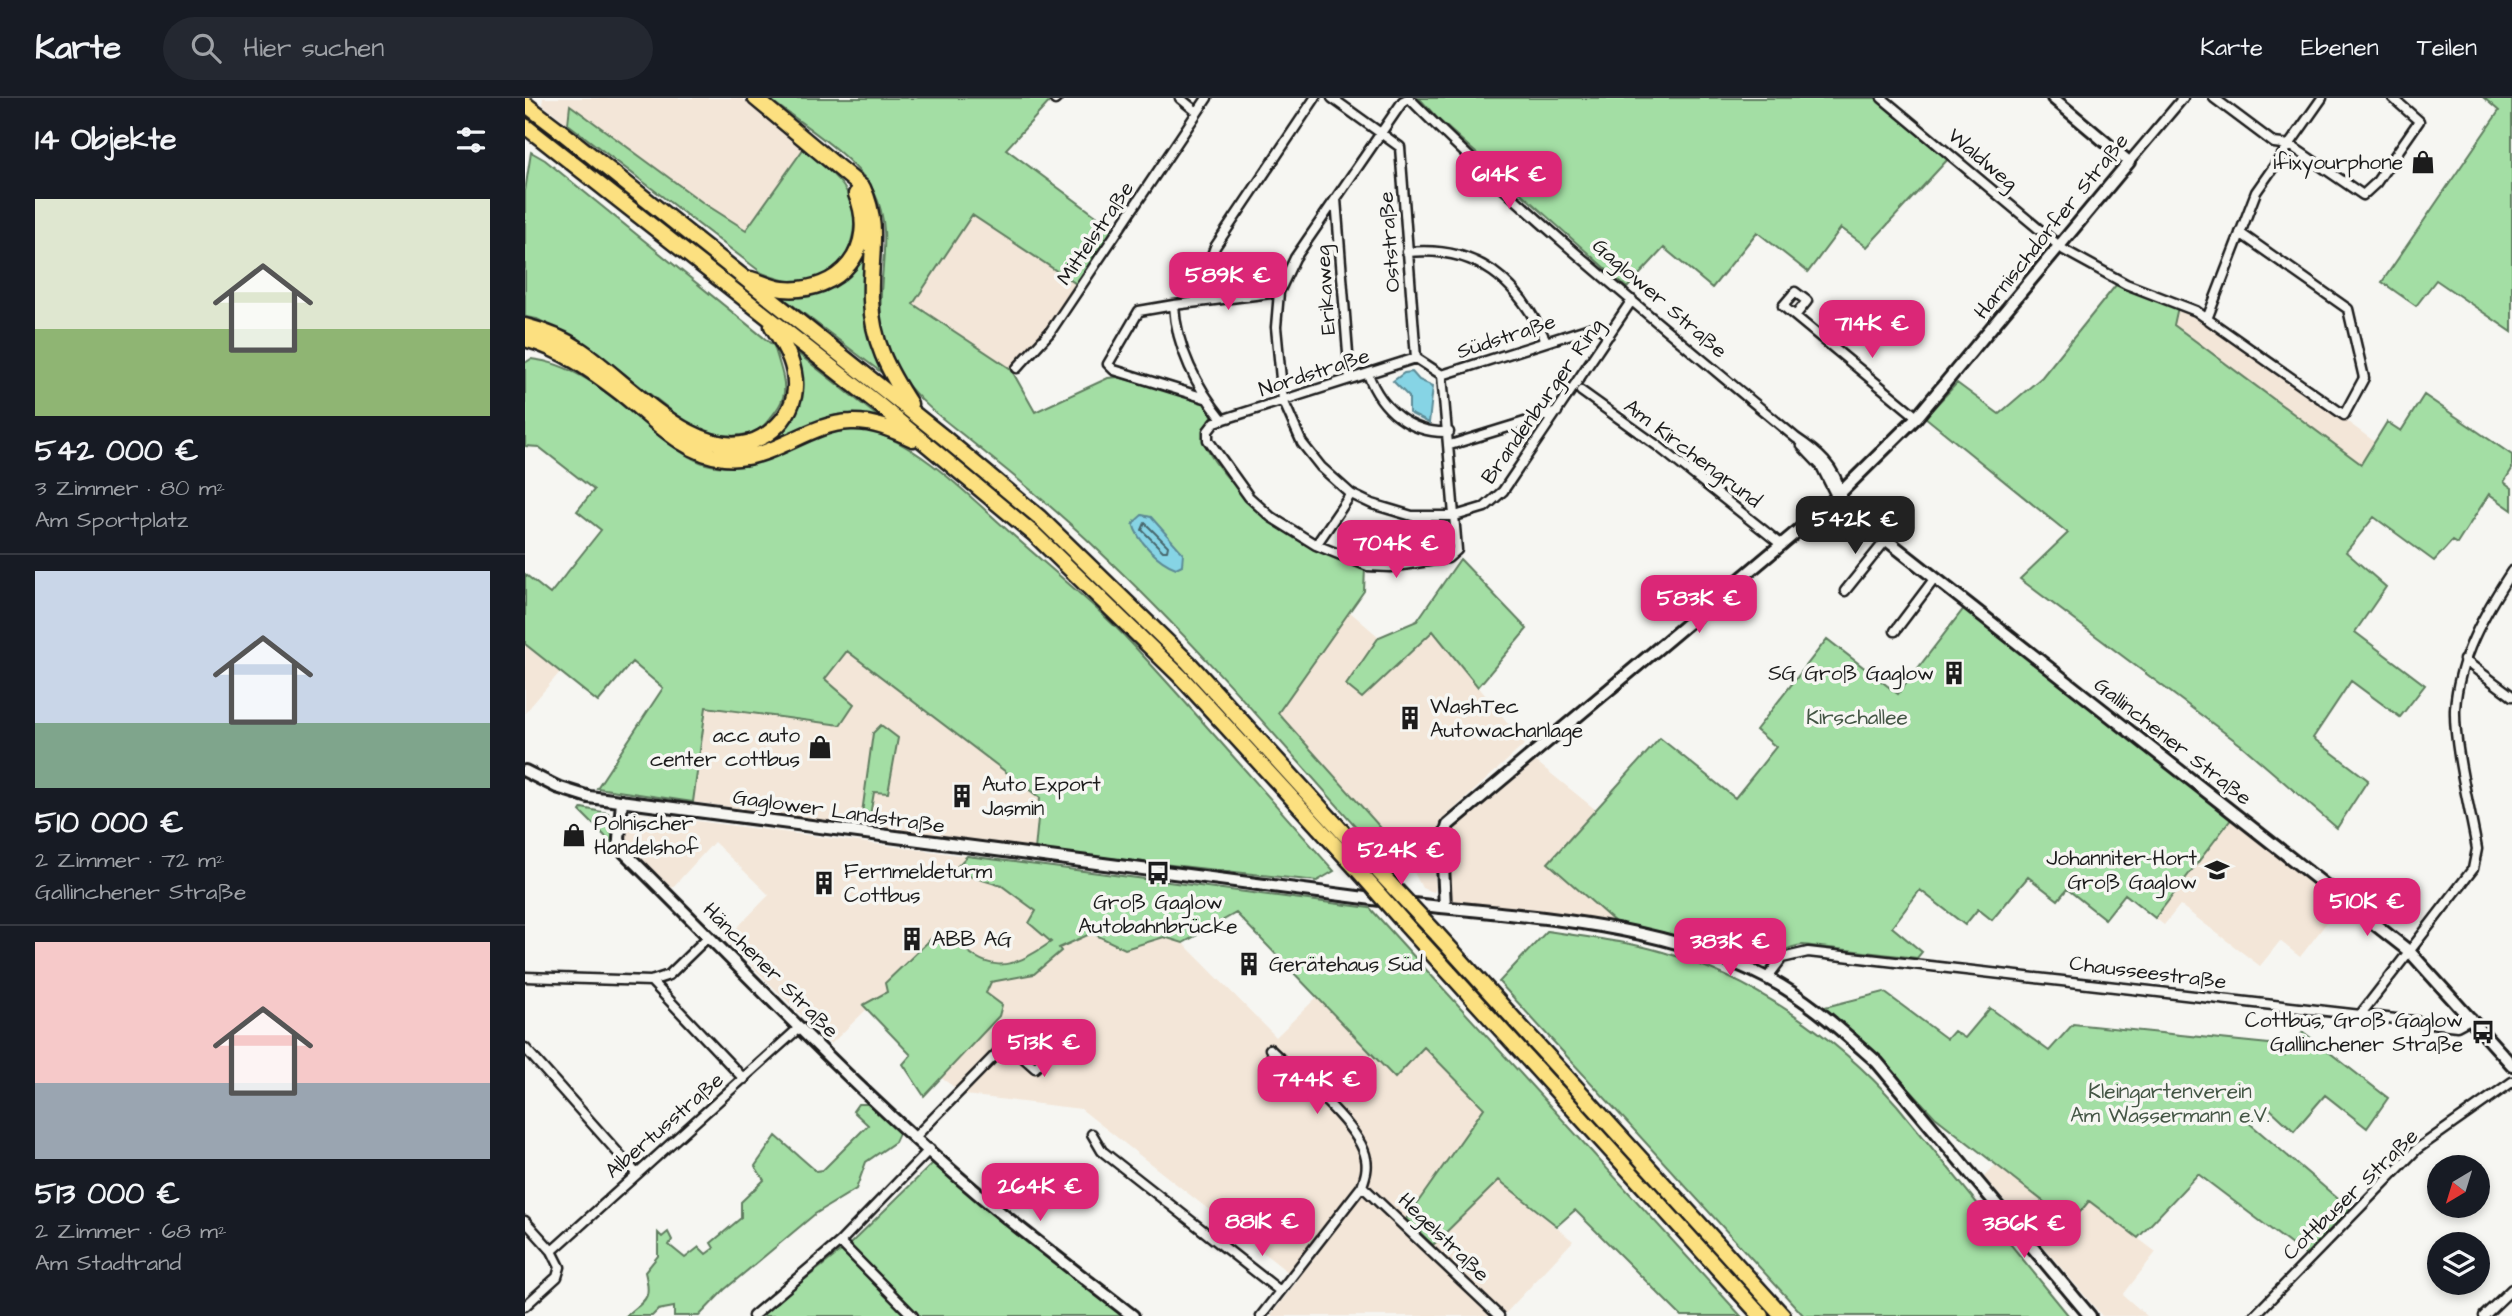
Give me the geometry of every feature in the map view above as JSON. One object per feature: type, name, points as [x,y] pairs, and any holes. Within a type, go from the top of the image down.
[{"type":"highway","points":[[755,98],[863,188],[870,202],[874,226],[870,296],[874,331],[888,370],[919,417]]},
{"type":"highway","points":[[525,104],[919,417],[1038,517],[1135,609],[1188,662],[1783,1316]]},
{"type":"highway","points":[[525,126],[929,445],[1034,534],[1113,608],[1258,760],[1761,1316]]},
{"type":"highway","points":[[738,274],[781,289],[813,288],[841,274],[858,250],[863,224],[860,203],[839,166]]},
{"type":"highway","points":[[526,337],[550,334],[580,349],[692,434],[713,443],[732,446],[757,440],[775,428],[787,413],[794,396],[794,370],[789,355],[766,316]]},
{"type":"highway","points":[[526,337],[576,360],[675,437],[709,455],[724,458],[750,456],[816,428],[852,422],[878,425],[929,445]]},
{"type":"street","points":[[1180,98],[1197,112]]},
{"type":"street","name":"Mittelstraße","points":[[1017,368],[1050,332],[1207,98]]},
{"type":"street","points":[[1195,301],[1215,247],[1315,98]]},
{"type":"street","points":[[1332,98],[1382,132]]},
{"type":"street","name":"Brandenburger Ring","points":[[1409,98],[1403,101],[1295,258],[1279,292],[1276,327],[1283,400],[1292,424],[1312,456],[1335,482],[1352,494],[1396,513],[1428,517],[1472,513],[1494,501],[1632,300]]},
{"type":"street","name":"Gaglower Straße","points":[[1409,98],[1457,146],[1632,300],[1795,438],[1821,466],[1840,499]]},
{"type":"street","name":"Waldweg","points":[[1882,98],[2060,247],[2126,284],[2184,304],[2344,415],[2361,388],[2364,378],[2348,309],[2240,233]]},
{"type":"street","points":[[2053,98],[2129,162]]},
{"type":"street","name":"Harnischdorfer Straße","points":[[1445,907],[1441,844],[1448,825],[1840,499],[1917,416],[2183,98]]},
{"type":"street","points":[[2214,98],[2274,143],[2290,145],[2363,195],[2376,183],[2419,121],[2393,98]]},
{"type":"street","points":[[2207,319],[2256,192],[2322,98]]},
{"type":"street","name":"Oststraße","points":[[1382,132],[1400,147],[1416,358]]},
{"type":"street","name":"Erikaweg","points":[[1336,199],[1350,379]]},
{"type":"street","points":[[1407,252],[1432,250],[1455,254],[1483,265],[1517,291],[1539,323],[1546,341]]},
{"type":"street","points":[[1205,398],[1114,370],[1108,364],[1139,311],[1195,301],[1279,292]]},
{"type":"street","points":[[1174,305],[1186,357],[1205,398],[1223,420],[1210,427],[1208,440],[1249,497],[1271,517],[1316,545],[1368,566],[1390,567],[1448,558],[1457,550],[1449,432],[1442,375]]},
{"type":"street","points":[[1795,316],[1917,416]]},
{"type":"street","name":"Südstraße","points":[[1416,358],[1442,375],[1596,326],[1609,335]]},
{"type":"street","name":"Nordstraße","points":[[1223,420],[1416,358]]},
{"type":"street","points":[[1368,374],[1383,403],[1401,419],[1420,429],[1449,432]]},
{"type":"street","name":"Am Kirchengrund","points":[[1581,391],[1659,447],[1782,545]]},
{"type":"street","points":[[1450,445],[1557,412]]},
{"type":"street","points":[[1316,545],[1352,494]]},
{"type":"street","name":"Gallinchener Straße","points":[[1840,499],[1887,540],[2410,952],[2472,1018]]},
{"type":"street","points":[[1845,591],[1887,540]]},
{"type":"street","points":[[2360,1015],[2466,881],[2477,849],[2456,719],[2464,660],[2491,603],[2512,571]]},
{"type":"street","points":[[1895,631],[1935,578]]},
{"type":"street","points":[[2464,660],[2512,696]]},
{"type":"street","name":"Gaglower Landstraße","points":[[525,771],[557,787],[622,801],[1145,872],[1445,907],[1660,939],[1723,958],[1767,978],[1842,1030],[1877,1062],[2090,1316]]},
{"type":"street","name":"Hänchener Straße","points":[[622,801],[619,839],[624,852],[800,1027],[930,1149]]},
{"type":"street","points":[[525,977],[651,981],[669,975],[709,936]]},
{"type":"street","name":"Chausseestraße","points":[[1767,978],[1782,958],[1808,952],[2457,1026],[2472,1018]]},
{"type":"street","points":[[651,981],[744,1079]]},
{"type":"street","points":[[2472,1018],[2512,1065]]},
{"type":"street","name":"Albertusstraße","points":[[552,1251],[636,1172],[800,1027]]},
{"type":"street","points":[[916,1136],[1007,1042],[1035,1068],[1075,1027]]},
{"type":"street","points":[[525,1048],[636,1172]]},
{"type":"street","points":[[1261,1316],[1362,1186],[1366,1158],[1361,1145],[1340,1118],[1270,1049]]},
{"type":"street","name":"Cottbuser Straße","points":[[2254,1316],[2417,1149],[2512,1082]]},
{"type":"street","points":[[1092,1134],[1102,1151],[1280,1291]]},
{"type":"street","points":[[753,1316],[840,1242],[930,1149],[995,1207],[1133,1316]]},
{"type":"street","name":"Hegelstraße","points":[[1362,1186],[1499,1316]]},
{"type":"street","points":[[525,1221],[552,1251],[560,1267],[557,1278],[525,1306]]},
{"type":"street","points":[[840,1242],[913,1316]]},
{"type":"street","points":[[2484,1316],[2512,1289]]},
{"type":"shaded area","points":[[543,98],[742,98],[804,148],[747,230],[702,202],[570,106],[568,124],[542,104]]},
{"type":"shaded area","points":[[972,215],[1078,285],[1050,326],[1011,369],[913,304]]},
{"type":"shaded area","points":[[2178,307],[2273,367],[2375,442],[2361,464],[2174,324]]},
{"type":"shaded area","points":[[1349,611],[1379,637],[1346,685],[1362,698],[1433,631],[1525,744],[1441,821],[1432,847],[1436,887],[1434,892],[1422,888],[1406,856],[1278,713]]},
{"type":"shaded area","points":[[525,644],[560,672],[525,713]]},
{"type":"shaded area","points":[[847,651],[1040,798],[1035,850],[693,802],[706,706],[840,725],[853,704],[825,679]]},
{"type":"shaded area","points":[[1533,759],[1596,810],[1549,863],[1615,922],[1452,900],[1449,836],[1463,818]]},
{"type":"shaded area","points":[[636,813],[967,856],[953,871],[1002,886],[1036,911],[1029,923],[1059,948],[1092,933],[1125,949],[1165,937],[1183,943],[1276,1037],[1317,997],[1394,1077],[1424,1047],[1484,1109],[1406,1219],[1433,1245],[1499,1180],[1573,1241],[1503,1316],[1270,1316],[1298,1280],[1081,1109],[965,1095],[940,1077],[869,1007],[831,1044],[725,940],[769,895],[714,842],[672,888],[628,847],[625,836],[628,817]]},
{"type":"shaded area","points":[[2232,818],[2342,903],[2300,957],[2280,941],[2260,966],[2180,905],[2164,925],[2155,918]]},
{"type":"shaded area","points":[[1996,1164],[2071,1223],[2089,1201],[2156,1252],[2123,1295],[2147,1316],[2102,1316],[1984,1177]]},
{"type":"green space","points":[[768,98],[1053,98],[1006,149],[1115,230],[1078,285],[972,215],[913,304],[1011,369],[1035,412],[1108,378],[1118,377],[1203,401],[1213,415],[1204,432],[1208,450],[1242,493],[1295,538],[1365,568],[1364,591],[1278,713],[1406,856],[1392,867],[1175,626],[1137,588],[1084,536],[939,416],[912,390],[890,356],[882,332],[880,308],[884,237],[882,214],[874,192],[841,153]]},
{"type":"green space","points":[[1419,98],[1877,98],[1949,158],[1867,247],[1841,228],[1808,272],[1757,232],[1712,288],[1664,248],[1627,288],[1438,119]]},
{"type":"green space","points":[[2484,98],[2512,98],[2512,332],[2436,280],[2416,306],[2382,282],[2499,111]]},
{"type":"green space","points":[[570,105],[702,202],[746,230],[804,148],[839,181],[850,199],[854,213],[854,229],[845,257],[824,277],[809,281],[785,280],[762,273],[568,124]]},
{"type":"green space","points":[[531,152],[545,160],[774,346],[784,394],[776,411],[757,433],[724,437],[691,426],[586,344],[537,319],[525,317],[525,191]]},
{"type":"green space","points":[[868,232],[865,304],[870,338],[882,373],[778,294],[810,294],[837,283],[857,262]]},
{"type":"green space","points":[[2116,285],[2178,307],[2174,325],[2361,464],[2387,422],[2401,431],[2424,395],[2512,455],[2512,469],[2504,482],[2512,488],[2512,510],[2489,494],[2457,544],[2452,541],[2434,561],[2374,517],[2346,552],[2386,587],[2355,632],[2425,685],[2400,717],[2351,681],[2313,738],[2368,780],[2337,828],[2241,745],[2020,579],[2068,533],[1925,417],[1957,383],[1999,414],[2042,377]]},
{"type":"green space","points":[[796,352],[880,418],[838,416],[809,424],[762,448],[761,445],[787,422]]},
{"type":"green space","points":[[531,359],[567,369],[584,378],[676,448],[706,464],[729,467],[750,464],[808,439],[847,428],[867,430],[885,436],[922,457],[1118,629],[1334,871],[1317,881],[1035,850],[1040,798],[847,651],[825,679],[854,704],[840,725],[706,707],[693,802],[597,788],[663,688],[632,662],[598,702],[525,644],[525,574],[550,594],[601,530],[577,511],[594,490],[539,447],[525,446],[525,363]]},
{"type":"green space","points":[[1460,559],[1527,629],[1478,687],[1433,631],[1362,698],[1346,685],[1379,637],[1417,621]]},
{"type":"green space","name":"Kirschallee","points":[[1965,607],[2232,818],[2155,918],[2125,894],[2105,919],[2067,889],[2058,900],[2028,877],[1992,920],[1978,909],[1965,925],[1920,890],[1892,927],[1922,952],[1917,958],[1803,945],[1755,961],[1695,940],[1615,922],[1548,863],[1660,738],[1735,798],[1776,747],[1756,730],[1827,639],[1898,694]]},
{"type":"green space","points":[[881,725],[898,738],[888,793],[874,792],[870,816],[862,813],[873,733]]},
{"type":"green space","points":[[582,808],[608,813],[616,847],[580,811]]},
{"type":"green space","points":[[967,856],[1370,908],[1741,1316],[1681,1316],[1575,1210],[1557,1226],[1499,1180],[1433,1245],[1406,1219],[1484,1108],[1424,1047],[1395,1078],[1236,913],[1183,943],[1164,937],[1125,949],[1092,933],[1059,948],[1061,951],[1034,974],[991,982],[986,993],[1002,1005],[999,1016],[924,1096],[903,1064],[911,1055],[863,1005],[887,992],[885,983],[933,937],[950,935],[975,957],[998,964],[1022,959],[1051,942],[1029,923],[1036,911],[1002,886],[953,871]]},
{"type":"green space","points":[[1547,931],[1635,945],[1696,963],[1760,994],[1820,1033],[1897,1105],[2069,1316],[1804,1316],[1499,982]]},
{"type":"green space","name":"Kleingartenverein Am Wassermann e.V.","points":[[1884,992],[1947,1039],[1954,1031],[1965,1038],[1990,1008],[2049,1051],[2073,1024],[2269,1044],[2285,1056],[2303,1032],[2388,1098],[2367,1128],[2325,1095],[2294,1131],[2267,1106],[2248,1122],[2350,1209],[2305,1255],[2198,1174],[2138,1238],[2089,1201],[2071,1223],[1935,1117],[1881,1059],[1821,1008]]},
{"type":"green space","points":[[858,1104],[868,1104],[901,1129],[895,1142],[866,1162],[856,1189],[815,1214],[724,1290],[699,1316],[674,1316],[674,1307],[658,1310],[652,1316],[626,1316],[646,1298],[648,1288],[645,1272],[658,1256],[658,1233],[662,1237],[668,1232],[672,1240],[669,1245],[685,1258],[699,1247],[706,1254],[714,1248],[711,1243],[741,1218],[741,1202],[764,1180],[755,1166],[776,1136],[816,1171],[823,1170],[868,1125],[853,1111]]},
{"type":"green space","points":[[935,1161],[992,1213],[1123,1316],[758,1316],[850,1244]]},
{"type":"water","points":[[1412,372],[1419,380],[1433,386],[1429,423],[1409,413],[1409,397],[1393,381],[1404,373]]},
{"type":"water","points":[[1142,515],[1151,517],[1183,553],[1182,565],[1176,568],[1169,565],[1144,544],[1133,523]]},
{"type":"place","name":"ifixyourphone","points":[[2423,162]]},
{"type":"place","name":"SG Groß Gaglow","points":[[1954,673]]},
{"type":"place","name":"WashTec Autowachanlage","points":[[1410,718]]},
{"type":"place","name":"acc auto center cottbus","points":[[820,747]]},
{"type":"place","name":"Auto Export Jasmin","points":[[962,796]]},
{"type":"place","name":"Polnischer Handelshof","points":[[574,835]]},
{"type":"place","name":"Johanniter-Hort Groß Gaglow","points":[[2217,870]]},
{"type":"place","name":"Groß Gaglow Autobahnbrücke","points":[[1158,873]]},
{"type":"place","name":"Fernmeldeturm Cottbus","points":[[824,883]]},
{"type":"place","name":"ABB AG","points":[[912,939]]},
{"type":"place","name":"Gerätehaus Süd","points":[[1249,964]]},
{"type":"place","name":"Cottbus, Groß Gaglow Gallinchener Straße","points":[[2483,1032]]}]
